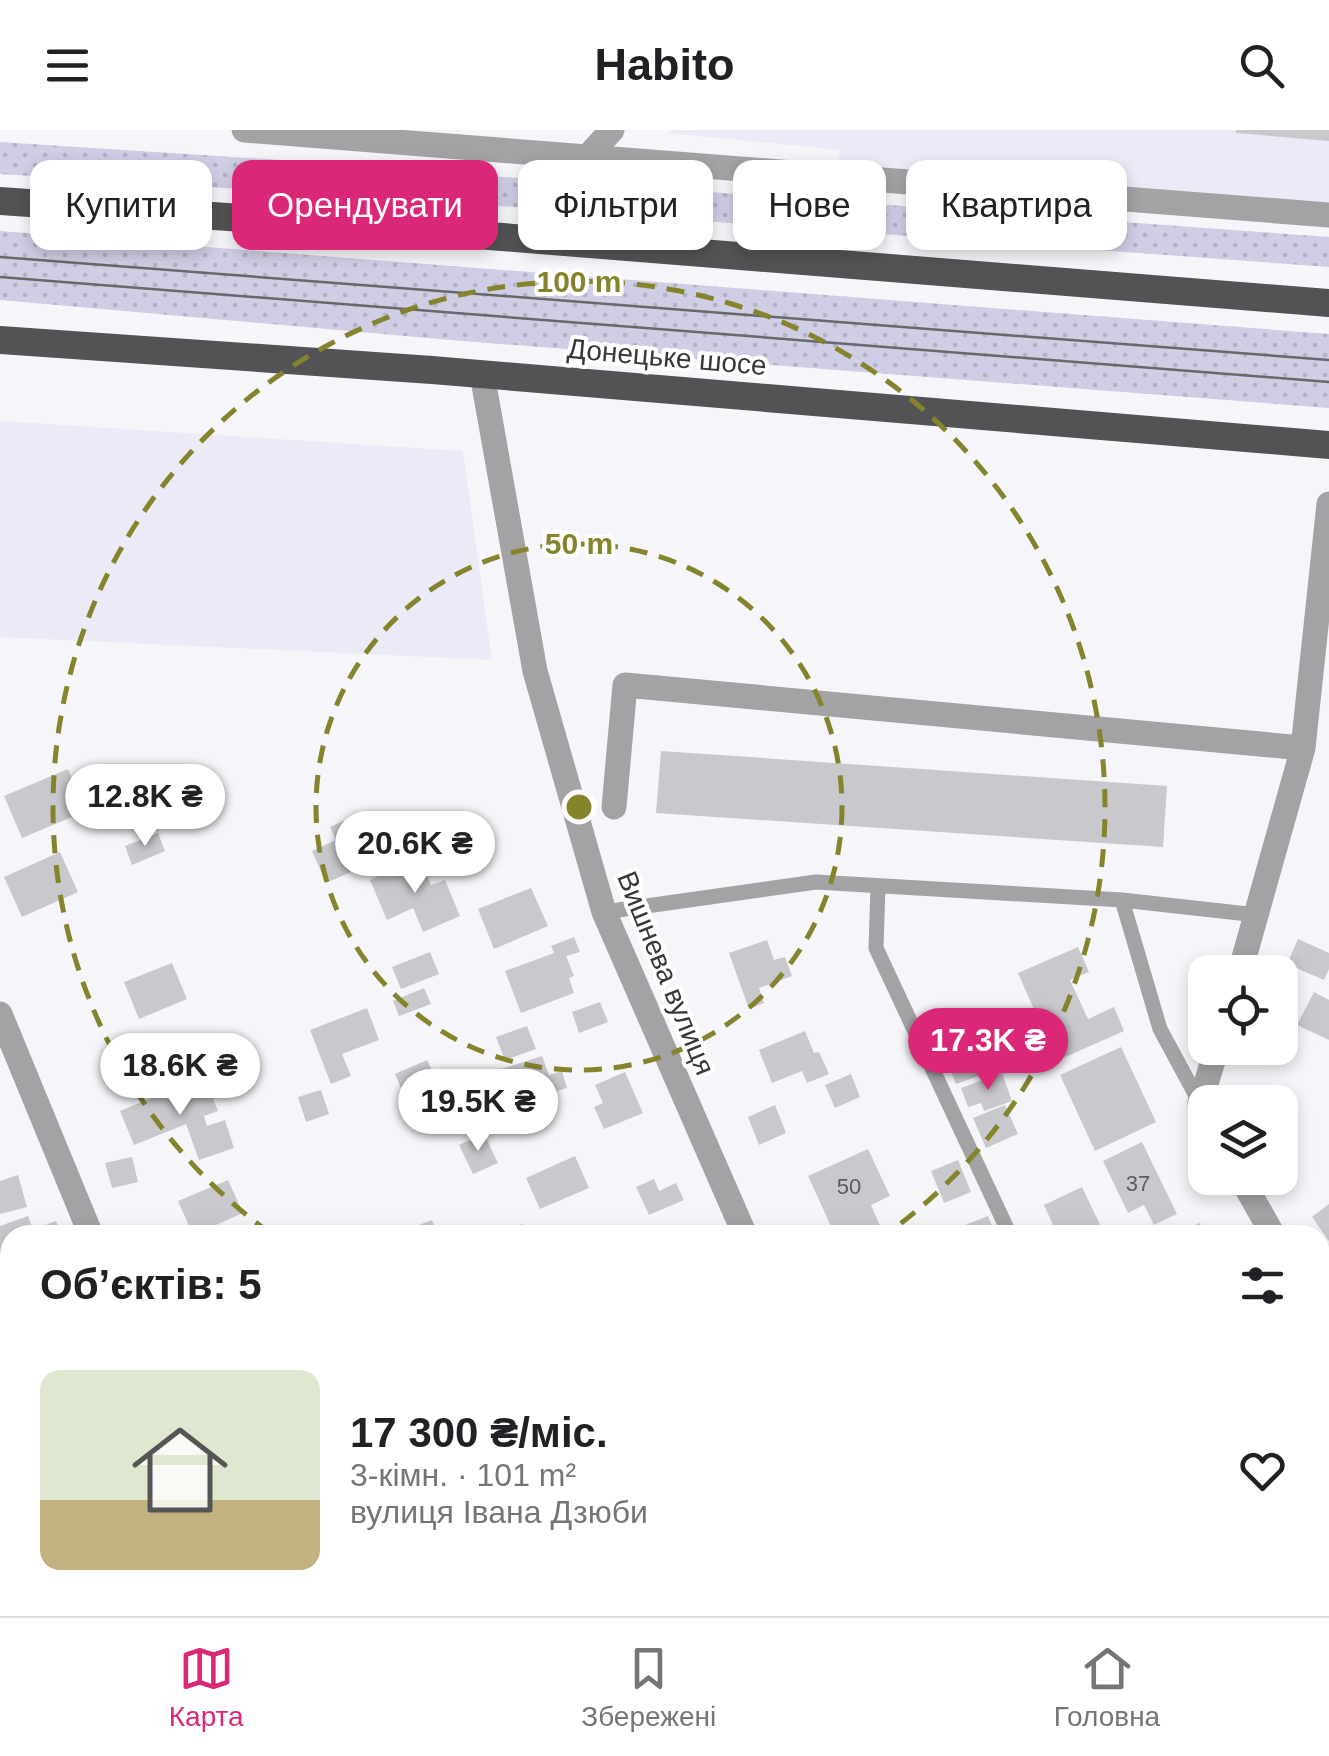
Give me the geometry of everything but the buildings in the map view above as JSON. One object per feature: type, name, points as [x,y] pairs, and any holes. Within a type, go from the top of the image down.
[{"type":"highway","points":[[0,201],[1329,303]]},
{"type":"highway","name":"Донецьке шосе","points":[[0,340],[482,374],[1329,445]]},
{"type":"street","points":[[244,130],[589,154],[1329,215]]},
{"type":"street","points":[[589,154],[612,130]]},
{"type":"street","name":"Вишнева вулиця","points":[[482,374],[534,671],[604,912],[741,1225]]},
{"type":"street","points":[[1245,955],[1303,748],[1329,504]]},
{"type":"street","points":[[614,807],[624,685],[1303,748]]},
{"type":"street","points":[[0,1014],[87,1225]]},
{"type":"street","points":[[1251,1195],[1267,1225]]},
{"type":"lane","points":[[604,912],[816,882],[1122,900],[1257,916]]},
{"type":"lane","points":[[878,886],[876,948],[1005,1225]]},
{"type":"lane","points":[[1122,900],[1160,1029],[1190,1085]]},
{"type":"shaded area","points":[[1329,130],[1329,208],[1127,193],[1127,160],[906,160],[906,176],[886,175],[886,160],[839,160],[840,150],[668,133]]},
{"type":"shaded area","points":[[0,142],[279,160],[232,160],[232,188],[212,187],[212,160],[30,160],[30,176],[0,174]]},
{"type":"shaded area","points":[[498,177],[518,178],[518,207],[498,206]]},
{"type":"shaded area","points":[[713,192],[733,194],[733,223],[713,222]]},
{"type":"shaded area","points":[[886,205],[906,206],[906,236],[886,234]]},
{"type":"shaded area","points":[[1127,222],[1329,237],[1329,267],[1098,250],[1127,250]]},
{"type":"shaded area","points":[[0,231],[30,233],[30,250],[212,247],[1329,334],[1329,408],[450,340],[0,300]]},
{"type":"shaded area","points":[[0,421],[463,451],[492,660],[0,637]]},
{"type":"tram line","points":[[0,257],[1329,360]]},
{"type":"tram line","points":[[0,277],[1329,382]]}]
